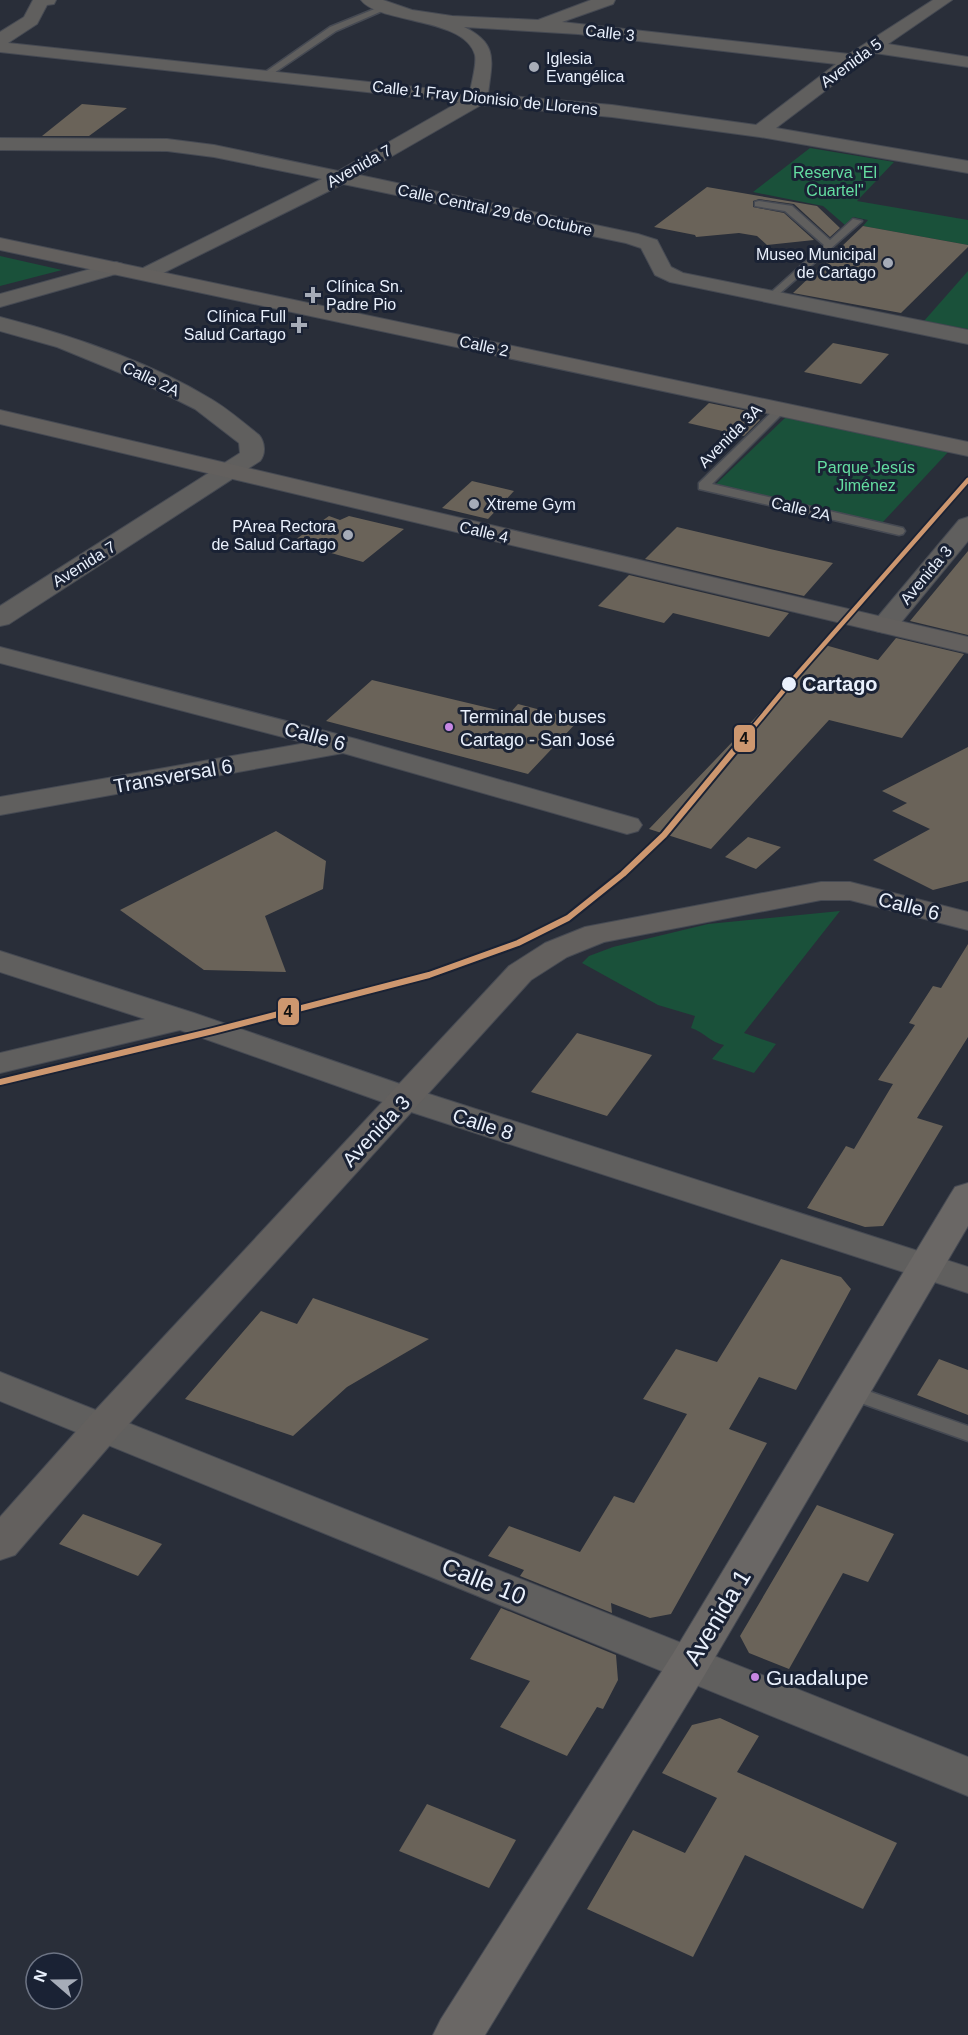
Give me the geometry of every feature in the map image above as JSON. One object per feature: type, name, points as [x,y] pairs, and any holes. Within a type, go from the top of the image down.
[{"type":"main road","name":"Avenida 1","points":[[458,2035],[689,1664],[968,1195]]},
{"type":"street","points":[[0,40],[31,20],[41,0]]},
{"type":"street","name":"Calle 3","points":[[369,0],[385,8],[440,21],[539,25],[852,60]]},
{"type":"street","points":[[539,25],[607,0]]},
{"type":"street","name":"Avenida 5","points":[[760,131],[852,60],[944,0]]},
{"type":"street","points":[[440,21],[473,38],[484,56],[478,99]]},
{"type":"street","name":"Calle 1 Fray Dionisio de Llorens","points":[[0,47],[478,99],[612,111],[760,131],[968,167]]},
{"type":"street","points":[[872,47],[968,62]]},
{"type":"street","name":"Avenida 7","points":[[146,274],[340,178],[478,99]]},
{"type":"street","name":"Calle Central 29 de Octubre","points":[[0,144],[167,145],[214,151],[631,238],[650,244],[662,271],[677,278],[968,337]]},
{"type":"street","name":"Calle 2","points":[[0,244],[968,449]]},
{"type":"street","points":[[0,301],[116,268]]},
{"type":"street","name":"Calle 2A","points":[[0,324],[65,342],[143,374],[203,404],[251,440],[252,456],[229,472]]},
{"type":"street","name":"Calle 4","points":[[0,417],[968,645]]},
{"type":"street","name":"Avenida 7","points":[[0,618],[229,472]]},
{"type":"street","name":"Avenida 3","points":[[885,625],[968,525]]},
{"type":"street","name":"Calle 6","points":[[0,655],[346,745],[627,825]]},
{"type":"street","name":"Transversal 6","points":[[0,806],[346,745]]},
{"type":"street","name":"Avenida 3","points":[[0,1544],[103,1427],[520,973],[556,950],[607,932],[821,891],[850,891]]},
{"type":"street","name":"Calle 6","points":[[850,891],[968,921]]},
{"type":"street","name":"Calle 8","points":[[0,961],[182,1020],[406,1099],[968,1280]]},
{"type":"street","points":[[0,1064],[182,1020]]},
{"type":"street","name":"Calle 10","points":[[0,1386],[968,1777]]},
{"type":"lane","points":[[265,75],[333,28],[385,8]]},
{"type":"lane","points":[[759,204],[788,208],[830,245]]},
{"type":"lane","points":[[771,298],[857,221]]},
{"type":"lane","name":"Avenida 3A","points":[[703,486],[781,409]]},
{"type":"lane","name":"Calle 2A","points":[[703,486],[899,531]]},
{"type":"lane","points":[[851,1392],[968,1434]]},
{"type":"green space","name":"Reserva \"El Cuartel\"","points":[[810,148],[894,162],[857,201],[968,220],[968,245],[863,226],[868,220],[853,217],[845,225],[823,206],[753,192]]},
{"type":"green space","points":[[0,256],[62,270],[0,286]]},
{"type":"green space","points":[[968,271],[968,329],[924,321]]},
{"type":"green space","name":"Parque Jesús Jiménez","points":[[786,417],[949,451],[882,523],[716,484]]},
{"type":"green space","points":[[840,911],[744,1033],[776,1044],[754,1073],[712,1059],[724,1045],[691,1028],[695,1016],[658,1005],[582,963],[589,956],[613,947],[708,924]]},
{"type":"building","points":[[82,104],[127,108],[89,136],[42,136]]},
{"type":"building","points":[[707,187],[817,206],[840,228],[830,237],[794,204],[759,199],[753,201],[753,207],[784,213],[814,240],[767,245],[757,236],[739,233],[696,237],[654,227]]},
{"type":"building","name":"Museo Municipal de Cartago","points":[[863,226],[968,245],[968,247],[901,313],[793,293]]},
{"type":"building","points":[[833,343],[889,354],[861,384],[804,372]]},
{"type":"building","points":[[709,403],[753,412],[760,420],[744,436],[688,423]]},
{"type":"building","name":"Xtreme Gym","points":[[472,481],[514,491],[488,519],[442,508]]},
{"type":"building","name":"PArea Rectora de Salud Cartago","points":[[329,516],[340,520],[349,516],[404,529],[363,562],[292,542]]},
{"type":"building","points":[[677,527],[833,563],[804,596],[645,559]]},
{"type":"building","points":[[968,551],[968,635],[910,621]]},
{"type":"building","points":[[629,575],[789,613],[769,637],[673,613],[664,623],[598,606]]},
{"type":"building","points":[[896,638],[964,654],[902,738],[829,720],[711,849],[649,829],[825,645],[878,660]]},
{"type":"building","points":[[372,680],[510,713],[518,704],[579,720],[528,774],[326,721]]},
{"type":"building","points":[[968,747],[968,881],[933,890],[873,860],[930,829],[892,811],[907,803],[882,791]]},
{"type":"building","points":[[276,831],[326,861],[323,889],[265,916],[286,972],[204,970],[120,910]]},
{"type":"building","points":[[748,837],[781,847],[756,869],[725,857]]},
{"type":"building","points":[[968,944],[968,1037],[917,1118],[943,1126],[883,1226],[865,1227],[807,1208],[846,1146],[854,1149],[893,1084],[878,1080],[915,1025],[909,1023],[933,986],[941,988]]},
{"type":"building","points":[[577,1033],[652,1055],[607,1116],[531,1092]]},
{"type":"building","points":[[781,1259],[841,1277],[851,1289],[796,1390],[759,1377],[729,1429],[767,1443],[671,1614],[650,1618],[611,1603],[612,1613],[520,1576],[524,1570],[488,1556],[509,1526],[580,1552],[614,1496],[634,1503],[687,1414],[643,1399],[676,1349],[717,1362]]},
{"type":"building","points":[[313,1298],[429,1339],[347,1387],[293,1436],[185,1399],[261,1311],[297,1324]]},
{"type":"building","points":[[939,1359],[968,1370],[968,1415],[917,1395]]},
{"type":"building","points":[[817,1505],[894,1534],[868,1582],[843,1573],[789,1669],[749,1653],[740,1636]]},
{"type":"building","points":[[83,1514],[162,1544],[138,1576],[59,1544]]},
{"type":"building","points":[[501,1608],[616,1655],[618,1680],[603,1709],[597,1707],[567,1756],[500,1727],[530,1681],[470,1659]]},
{"type":"building","points":[[720,1718],[759,1736],[737,1772],[897,1843],[863,1909],[745,1855],[693,1957],[587,1909],[633,1830],[685,1853],[717,1798],[662,1773],[692,1725]]},
{"type":"building","points":[[427,1804],[516,1840],[489,1888],[399,1851]]},
{"type":"rail line","name":"4","points":[[0,1082],[213,1031],[429,975],[518,943],[568,918],[623,874],[664,835],[789,684],[968,480]]},
{"type":"place","name":"Iglesia Evangélica","points":[[534,67]]},
{"type":"place","name":"Museo Municipal de Cartago","points":[[888,263]]},
{"type":"place","name":"Clínica Sn. Padre Pio","points":[[313,295]]},
{"type":"place","name":"Clínica Full Salud Cartago","points":[[299,325]]},
{"type":"place","name":"Xtreme Gym","points":[[474,504]]},
{"type":"place","name":"PArea Rectora de Salud Cartago","points":[[348,535]]},
{"type":"place","name":"Cartago","points":[[789,684]]},
{"type":"place","name":"Terminal de buses Cartago - San José","points":[[449,727]]},
{"type":"place","name":"Guadalupe","points":[[755,1677]]}]
